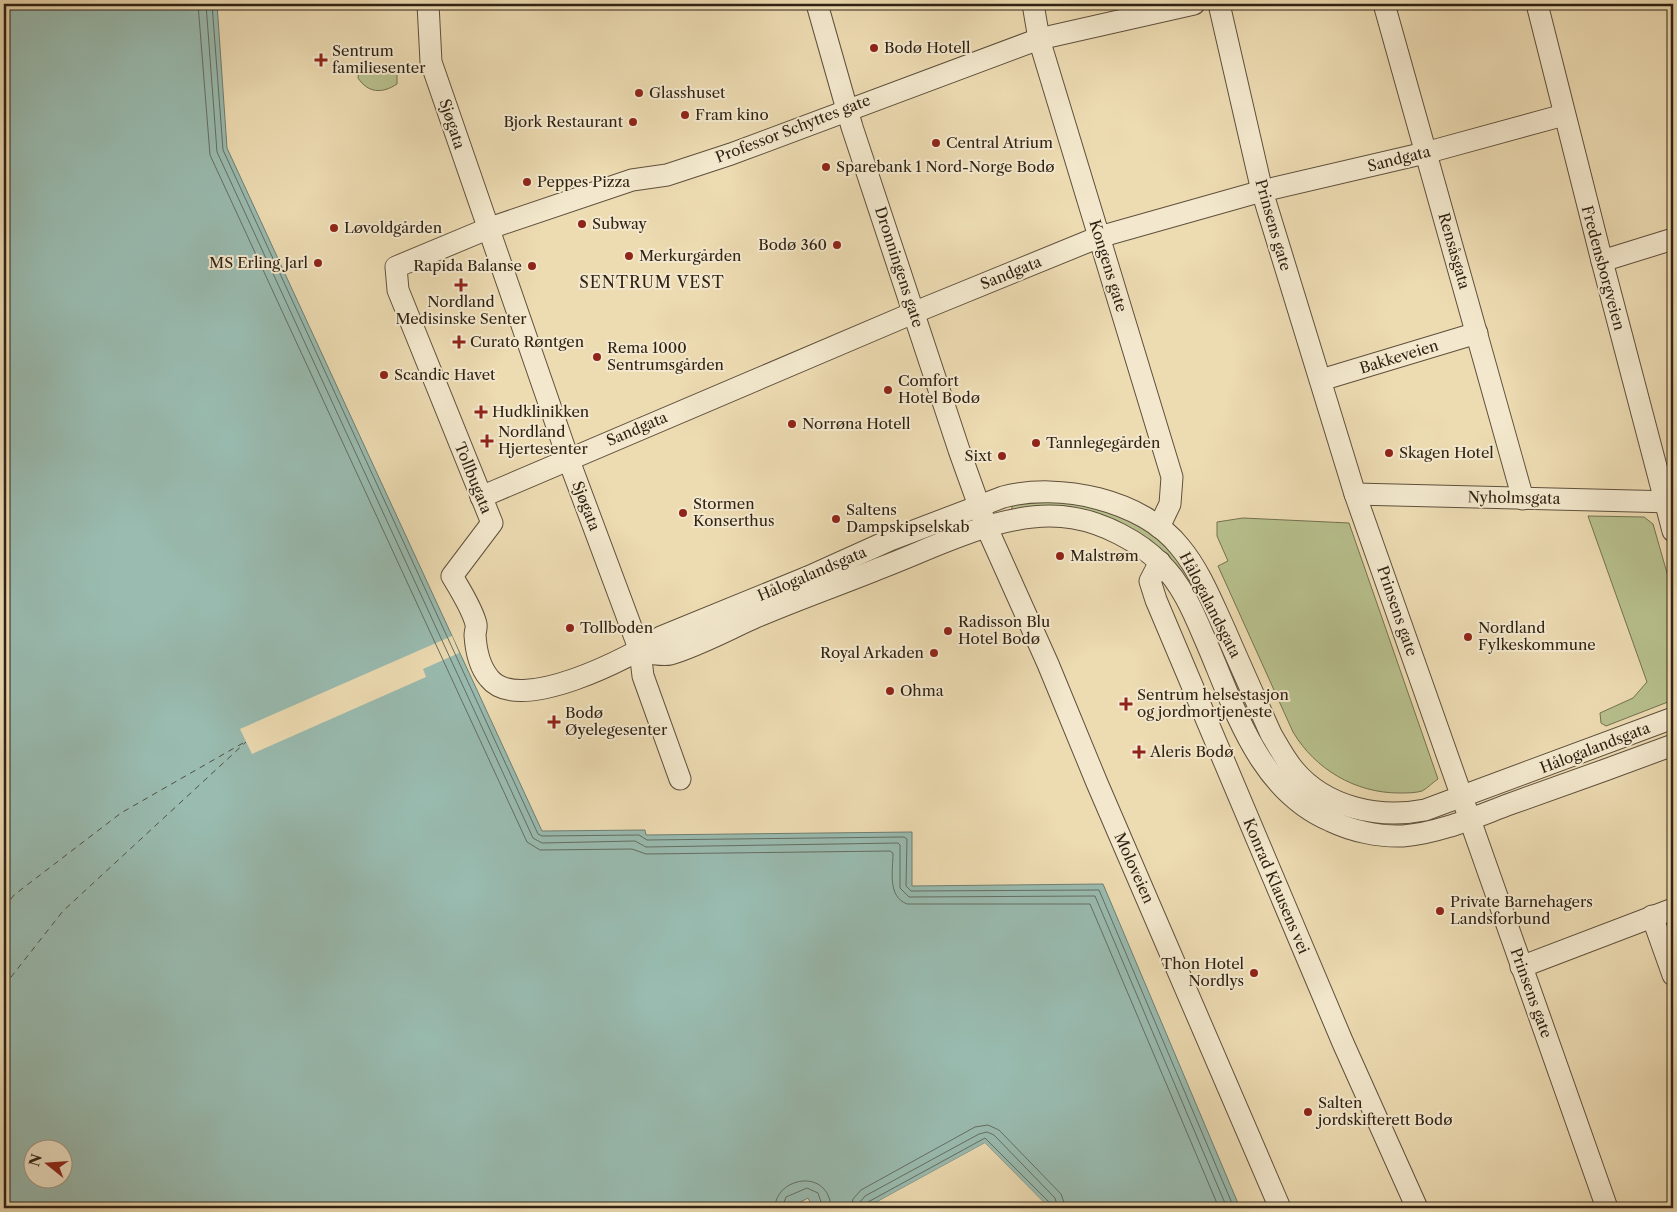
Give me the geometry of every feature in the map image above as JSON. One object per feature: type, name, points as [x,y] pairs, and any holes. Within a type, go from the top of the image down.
[{"type":"street","name":"Sjøgata","points":[[428,4],[428,49],[431,62],[487,229],[568,458],[640,651],[643,676],[680,778]]},
{"type":"street","name":"Dronningens gate","points":[[818,4],[847,109],[913,313],[987,528]]},
{"type":"street","name":"Kongens gate","points":[[1033,4],[1039,38],[1173,482],[1170,504],[1159,527]]},
{"type":"street","name":"Professor Schyttes gate","points":[[396,267],[487,229],[632,180],[666,175],[683,170],[1039,38],[1194,4]]},
{"type":"street","name":"Prinsens gate","points":[[1219,4],[1262,191],[1356,494],[1607,1208]]},
{"type":"street","name":"Rensåsgata","points":[[1384,4],[1478,333],[1523,499]]},
{"type":"street","name":"Fredensborgveien","points":[[1537,4],[1602,262],[1669,502],[1673,531]]},
{"type":"street","name":"Sandgata","points":[[480,497],[568,458],[1098,237],[1262,191],[1425,152],[1564,115]]},
{"type":"street","points":[[1602,262],[1673,240]]},
{"type":"street","name":"Tollbugata","points":[[396,267],[398,290],[492,523],[452,576],[476,625],[476,651],[490,680],[497,685],[521,692],[547,688]]},
{"type":"street","name":"Bakkeveien","points":[[1320,380],[1478,333]]},
{"type":"street","name":"Hålogalandsgata","points":[[547,688],[640,651],[661,637],[808,577],[890,540],[979,505],[1021,492],[1048,490],[1073,493],[1108,501],[1159,527],[1180,546],[1214,607],[1271,734],[1294,770],[1304,780],[1321,793],[1344,804],[1362,810],[1389,814],[1425,810],[1673,718]]},
{"type":"street","name":"Nyholmsgata","points":[[1356,494],[1669,502]]},
{"type":"street","name":"Hålogalandsgata","points":[[640,651],[668,655],[815,593],[987,528],[1030,517],[1072,518],[1107,528],[1160,562],[1194,613],[1255,753],[1272,776],[1302,805],[1320,817],[1344,827],[1375,834],[1402,836],[1437,830],[1673,745]]},
{"type":"street","name":"Moloveien","points":[[987,528],[1048,664],[1097,783],[1280,1208]]},
{"type":"street","name":"Konrad Klausens vei","points":[[1160,562],[1150,581],[1156,600],[1343,1043],[1417,1208]]},
{"type":"street","points":[[1522,967],[1673,909]]},
{"type":"street","points":[[1652,916],[1673,975]]},
{"type":"green space","points":[[362,67],[397,67],[397,84],[381,90],[366,87],[358,78],[359,70]]},
{"type":"green space","points":[[1035,500],[1081,501],[1144,528],[1160,540],[1191,576],[1203,596],[1270,744],[1284,765],[1301,783],[1319,797],[1338,808],[1359,815],[1382,819],[1431,816],[1434,823],[1410,827],[1375,826],[1341,817],[1314,803],[1292,783],[1273,760],[1257,734],[1242,707],[1196,601],[1169,559],[1151,542],[1129,528],[1105,517],[1079,510],[1053,507],[1011,510],[1014,502]]},
{"type":"green space","points":[[1588,516],[1644,517],[1653,524],[1673,594],[1673,700],[1606,726],[1601,723],[1600,713],[1633,698],[1647,682]]},
{"type":"green space","points":[[1243,518],[1349,523],[1438,779],[1424,790],[1411,793],[1383,792],[1367,789],[1352,783],[1325,768],[1302,745],[1293,732],[1218,566],[1228,561],[1217,536],[1217,522]]},
{"type":"water","points":[[4,4],[217,4],[227,148],[542,831],[645,830],[646,835],[912,832],[912,886],[1103,884],[1240,1208],[1049,1208],[985,1143],[866,1208],[813,1208],[808,1198],[793,1206],[794,1208],[4,1208]]},
{"type":"pier","points":[[452,636],[459,653],[423,669],[426,677],[252,754],[240,729]]},
{"type":"pier","points":[[985,1143],[1049,1208],[1045,1208],[985,1146],[871,1208],[866,1208]]},
{"type":"ferry route","points":[[4,986],[63,911],[246,742]]},
{"type":"ferry route","points":[[4,908],[14,895],[121,813],[243,743]]},
{"type":"place","name":"Bodø Hotell","points":[[874,48]]},
{"type":"place","name":"Sentrum familiesenter","points":[[321,60]]},
{"type":"place","name":"Glasshuset","points":[[639,93]]},
{"type":"place","name":"Fram kino","points":[[685,115]]},
{"type":"place","name":"Bjork Restaurant","points":[[633,122]]},
{"type":"place","name":"Central Atrium","points":[[936,143]]},
{"type":"place","name":"Sparebank 1 Nord-Norge Bodø","points":[[826,167]]},
{"type":"place","name":"Peppes Pizza","points":[[527,182]]},
{"type":"place","name":"Subway","points":[[582,224]]},
{"type":"place","name":"Løvoldgården","points":[[334,228]]},
{"type":"place","name":"Bodø 360","points":[[837,245]]},
{"type":"place","name":"Merkurgården","points":[[629,256]]},
{"type":"place","name":"MS Erling Jarl","points":[[318,263]]},
{"type":"place","name":"Rapida Balanse","points":[[532,266]]},
{"type":"place","name":"Nordland Medisinske Senter","points":[[461,285]]},
{"type":"place","name":"Curato Røntgen","points":[[459,342]]},
{"type":"place","name":"Rema 1000 Sentrumsgården","points":[[597,357]]},
{"type":"place","name":"Scandic Havet","points":[[384,375]]},
{"type":"place","name":"Comfort Hotel Bodø","points":[[888,390]]},
{"type":"place","name":"Hudklinikken","points":[[481,412]]},
{"type":"place","name":"Norrøna Hotell","points":[[792,424]]},
{"type":"place","name":"Nordland Hjertesenter","points":[[487,441]]},
{"type":"place","name":"Tannlegegården","points":[[1036,443]]},
{"type":"place","name":"Skagen Hotel","points":[[1389,453]]},
{"type":"place","name":"Sixt","points":[[1002,456]]},
{"type":"place","name":"Stormen Konserthus","points":[[683,513]]},
{"type":"place","name":"Saltens Dampskipselskab","points":[[836,519]]},
{"type":"place","name":"Malstrøm","points":[[1060,556]]},
{"type":"place","name":"Tollboden","points":[[570,628]]},
{"type":"place","name":"Radisson Blu Hotel Bodø","points":[[948,631]]},
{"type":"place","name":"Nordland Fylkeskommune","points":[[1468,637]]},
{"type":"place","name":"Royal Arkaden","points":[[934,653]]},
{"type":"place","name":"Ohma","points":[[890,691]]},
{"type":"place","name":"Sentrum helsestasjon og jordmortjeneste","points":[[1126,704]]},
{"type":"place","name":"Bodø Øyelegesenter","points":[[554,722]]},
{"type":"place","name":"Aleris Bodø","points":[[1139,752]]},
{"type":"place","name":"Private Barnehagers Landsforbund","points":[[1440,911]]},
{"type":"place","name":"Thon Hotel Nordlys","points":[[1254,973]]},
{"type":"place","name":"Salten jordskifterett Bodø","points":[[1308,1112]]},
{"type":"district","name":"SENTRUM VEST","points":[[652,282]]}]
